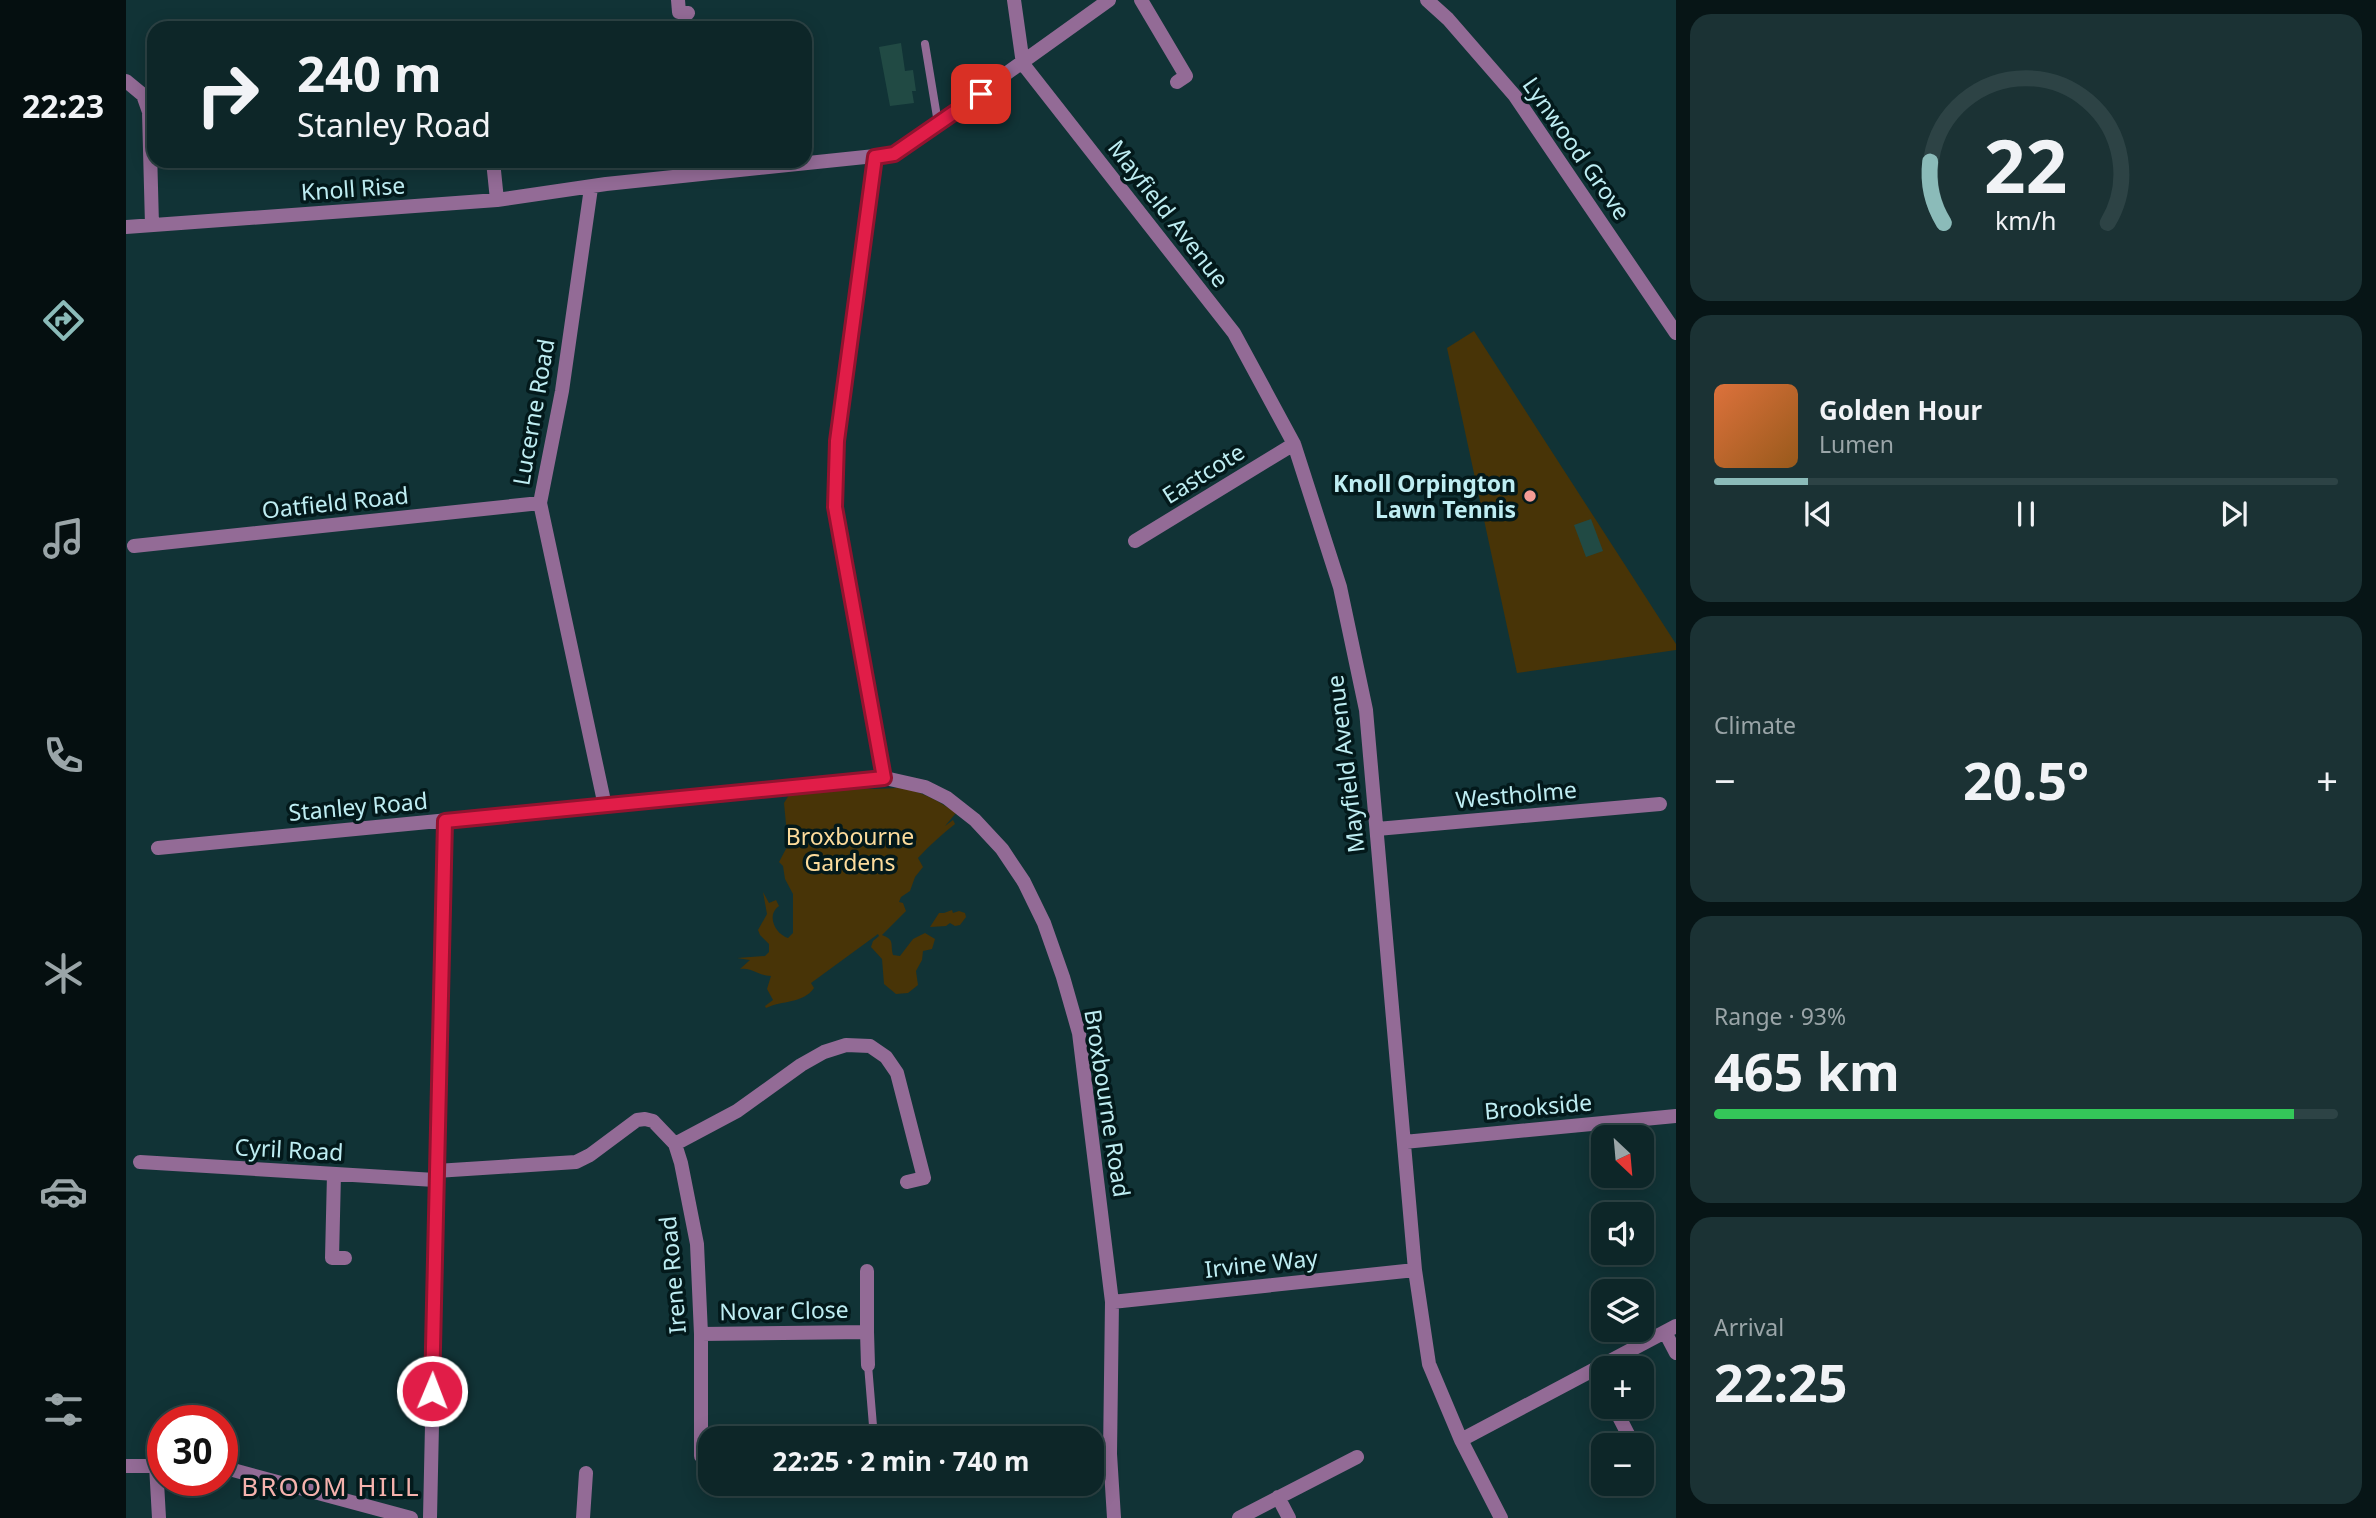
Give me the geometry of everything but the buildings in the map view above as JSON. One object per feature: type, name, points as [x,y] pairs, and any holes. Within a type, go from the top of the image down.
[{"type":"street","points":[[678,0],[679,12],[688,13]]},
{"type":"street","points":[[1014,0],[1023,64]]},
{"type":"street","points":[[884,778],[835,507],[837,441],[875,157],[894,154],[1109,0]]},
{"type":"street","points":[[1141,0],[1186,76],[1177,82]]},
{"type":"street","name":"Lynwood Grove","points":[[1427,0],[1448,19],[1516,96],[1676,333]]},
{"type":"street","name":"Mayfield Avenue","points":[[1023,64],[1234,333],[1294,444],[1340,587],[1366,710],[1415,1270],[1429,1364],[1461,1440],[1501,1518]]},
{"type":"street","points":[[126,81],[143,95],[147,106]]},
{"type":"street","name":"Knoll Rise","points":[[812,163],[875,157]]},
{"type":"street","points":[[150,168],[152,225]]},
{"type":"street","points":[[494,168],[497,200]]},
{"type":"street","name":"Knoll Rise","points":[[126,226],[497,200],[606,184],[765,168]]},
{"type":"street","name":"Lucerne Road","points":[[590,188],[562,391],[540,503],[605,806]]},
{"type":"street","name":"Eastcote","points":[[1136,541],[1294,444]]},
{"type":"street","name":"Oatfield Road","points":[[134,546],[540,503]]},
{"type":"street","name":"Broxbourne Road","points":[[605,806],[884,778],[912,783],[958,806],[1002,849],[1044,923],[1079,1033],[1112,1302],[1110,1454],[1114,1518]]},
{"type":"street","name":"Westholme","points":[[1377,829],[1660,804]]},
{"type":"street","name":"Stanley Road","points":[[158,848],[605,806]]},
{"type":"street","points":[[430,1518],[445,821]]},
{"type":"street","points":[[436,1175],[576,1162],[590,1156],[637,1120],[653,1121],[675,1144],[737,1111],[801,1065],[824,1052],[846,1045],[870,1046],[886,1057],[897,1073],[924,1178],[907,1182]]},
{"type":"street","name":"Brookside","points":[[1404,1142],[1676,1116]]},
{"type":"street","name":"Irene Road","points":[[675,1144],[697,1244],[701,1426]]},
{"type":"street","name":"Cyril Road","points":[[140,1162],[334,1174],[436,1175]]},
{"type":"street","points":[[334,1174],[332,1258],[345,1258]]},
{"type":"street","name":"Irvine Way","points":[[1112,1302],[1415,1270]]},
{"type":"street","name":"Novar Close","points":[[867,1271],[868,1365]]},
{"type":"street","points":[[1621,1356],[1670,1329],[1676,1353]]},
{"type":"street","name":"Novar Close","points":[[701,1334],[867,1332]]},
{"type":"street","points":[[1461,1440],[1591,1372]]},
{"type":"street","points":[[1239,1518],[1357,1457]]},
{"type":"street","points":[[126,1466],[147,1466]]},
{"type":"street","points":[[238,1473],[411,1518]]},
{"type":"street","points":[[583,1518],[586,1473]]},
{"type":"street","points":[[159,1496],[159,1518]]},
{"type":"street","points":[[1278,1497],[1289,1518]]},
{"type":"lane","points":[[925,44],[938,123]]},
{"type":"lane","points":[[868,1365],[873,1426]]},
{"type":"green space","name":"Knoll Orpington Lawn Tennis","points":[[1474,331],[1676,644],[1676,650],[1517,673],[1447,348]]},
{"type":"green space","name":"Broxbourne Gardens","points":[[806,777],[828,779],[868,789],[897,788],[913,791],[956,813],[945,826],[953,820],[955,824],[918,858],[923,867],[915,877],[910,891],[901,897],[899,902],[903,903],[906,911],[882,935],[890,940],[893,955],[900,956],[913,939],[925,933],[935,939],[932,949],[923,951],[916,971],[918,985],[908,993],[896,994],[884,984],[882,959],[871,947],[878,934],[811,983],[814,988],[804,997],[766,1008],[773,1000],[767,989],[771,976],[740,969],[750,960],[737,958],[765,956],[769,952],[769,944],[758,930],[767,914],[763,892],[769,903],[776,900],[779,906],[773,919],[779,933],[788,938],[793,933],[793,894],[779,862],[788,845],[784,803],[797,782]]},
{"type":"green space","points":[[952,910],[953,913],[965,913],[966,917],[960,925],[950,923],[946,926],[930,927],[939,913]]},
{"type":"place","name":"Knoll Orpington Lawn Tennis","points":[[1530,496]]},
{"type":"district","name":"BROOM HILL","points":[[331,1486]]},
{"type":"route","points":[[432,1391],[445,821],[884,778],[835,507],[837,441],[875,157],[894,154],[981,94]]}]
